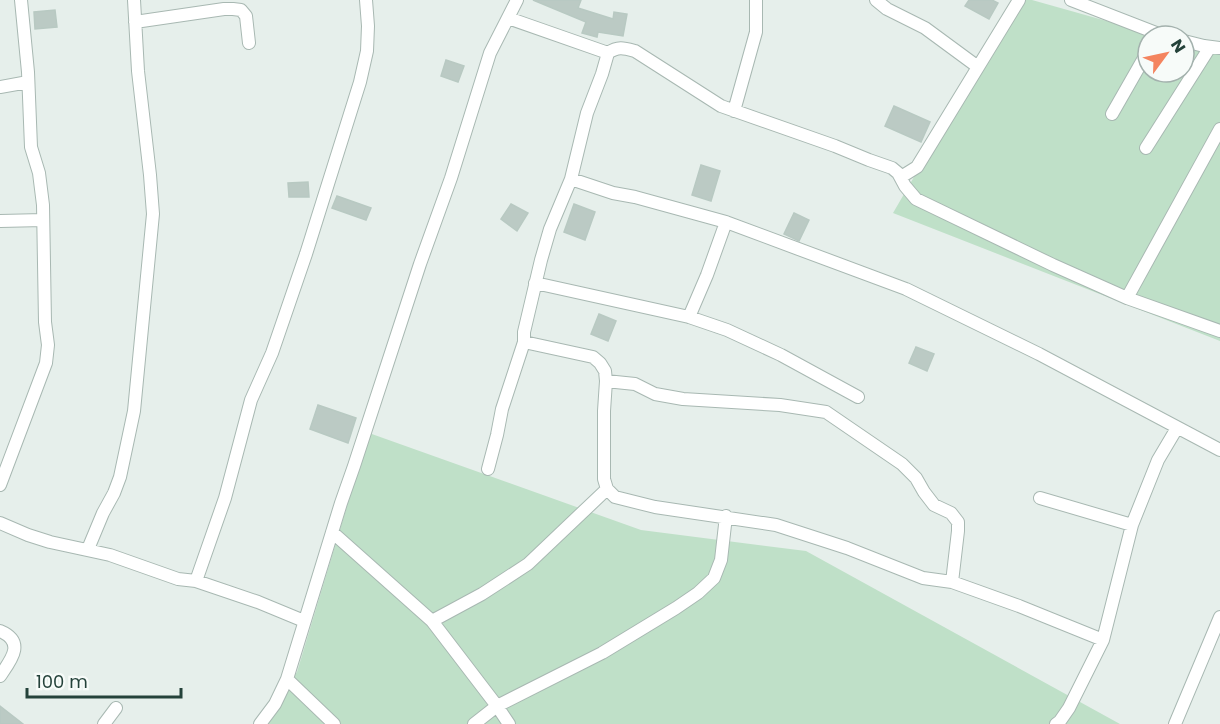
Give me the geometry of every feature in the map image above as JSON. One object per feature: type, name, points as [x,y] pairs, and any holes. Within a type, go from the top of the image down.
[{"type":"street","points":[[0,485],[46,363],[48,345],[45,322],[43,205],[39,173],[31,147],[21,0]]},
{"type":"street","points":[[88,549],[120,477],[134,411],[153,214],[138,71],[134,0]]},
{"type":"street","points":[[196,581],[225,498],[251,400],[272,353],[306,254],[360,82],[368,40],[366,0]]},
{"type":"street","points":[[260,724],[275,704],[287,679],[332,532],[420,264],[451,178],[490,53],[517,0]]},
{"type":"street","points":[[734,111],[756,32],[756,0]]},
{"type":"street","points":[[876,0],[887,9],[925,28],[978,67]]},
{"type":"street","points":[[901,177],[917,167],[1019,0]]},
{"type":"street","points":[[1071,0],[1136,25]]},
{"type":"street","points":[[135,22],[224,9],[241,10],[246,16],[249,43]]},
{"type":"street","points":[[508,18],[608,53]]},
{"type":"street","points":[[1146,148],[1215,47],[1196,43]]},
{"type":"street","points":[[488,469],[502,409],[525,342],[524,332],[550,229],[571,179],[587,113],[608,53],[614,48],[621,47],[635,51],[722,106],[892,168],[916,199],[1053,265],[1127,298],[1220,331]]},
{"type":"street","points":[[1112,114],[1136,72]]},
{"type":"street","points":[[0,87],[28,82]]},
{"type":"street","points":[[1127,298],[1220,129]]},
{"type":"street","points":[[571,179],[613,193],[726,222],[906,289],[1039,354],[1220,450]]},
{"type":"street","points":[[0,221],[44,220]]},
{"type":"street","points":[[689,317],[726,222]]},
{"type":"street","points":[[535,283],[689,317],[727,330],[781,354],[858,397]]},
{"type":"street","points":[[525,342],[593,357],[605,371],[604,479],[607,489],[615,497],[655,507],[776,525],[847,548],[923,578],[952,582],[1103,640]]},
{"type":"street","points":[[606,381],[635,384],[656,394],[683,399],[780,405],[826,412],[902,464],[916,478],[934,505],[951,513],[958,522],[952,582]]},
{"type":"street","points":[[1056,724],[1069,708],[1103,640],[1132,525],[1158,460],[1177,428]]},
{"type":"street","points":[[432,621],[482,594],[528,564],[607,489]]},
{"type":"street","points":[[1040,498],[1132,525]]},
{"type":"street","points":[[474,724],[497,706],[602,653],[698,593],[714,578],[721,560],[726,516]]},
{"type":"street","points":[[0,523],[50,542],[88,549],[178,579],[196,581],[258,602],[304,621]]},
{"type":"street","points":[[332,532],[432,621],[509,724]]},
{"type":"street","points":[[1174,724],[1220,617]]},
{"type":"street","points":[[0,631],[8,634],[14,641],[15,647],[13,656],[0,676]]},
{"type":"street","points":[[287,679],[334,724]]},
{"type":"street","points":[[104,724],[116,708]]},
{"type":"green space","points":[[1017,0],[1032,0],[1136,29],[1136,84],[1196,84],[1196,46],[1220,53],[1220,341],[893,213]]},
{"type":"green space","points":[[369,433],[641,530],[806,551],[1120,724],[256,724],[297,672]]},
{"type":"building","points":[[533,0],[581,0],[578,8],[613,19],[614,12],[627,14],[623,36],[598,32],[597,37],[582,33],[586,22]]},
{"type":"building","points":[[969,0],[992,0],[998,3],[989,19],[965,6]]},
{"type":"building","points":[[55,10],[57,27],[35,29],[34,12]]},
{"type":"building","points":[[446,60],[464,66],[458,82],[441,76]]},
{"type":"building","points":[[894,106],[930,122],[921,142],[885,126]]},
{"type":"building","points":[[701,165],[720,171],[711,201],[692,195]]},
{"type":"building","points":[[308,182],[309,197],[289,197],[288,183]]},
{"type":"building","points":[[337,196],[371,208],[366,220],[332,208]]},
{"type":"building","points":[[511,204],[528,213],[517,231],[501,219]]},
{"type":"building","points":[[574,204],[595,212],[585,240],[564,232]]},
{"type":"building","points":[[794,213],[809,220],[799,241],[784,234]]},
{"type":"building","points":[[599,314],[616,321],[608,341],[591,334]]},
{"type":"building","points":[[916,347],[934,354],[927,371],[909,363]]},
{"type":"building","points":[[318,405],[356,418],[348,443],[310,429]]},
{"type":"building","points":[[0,706],[23,724],[0,724]]}]
